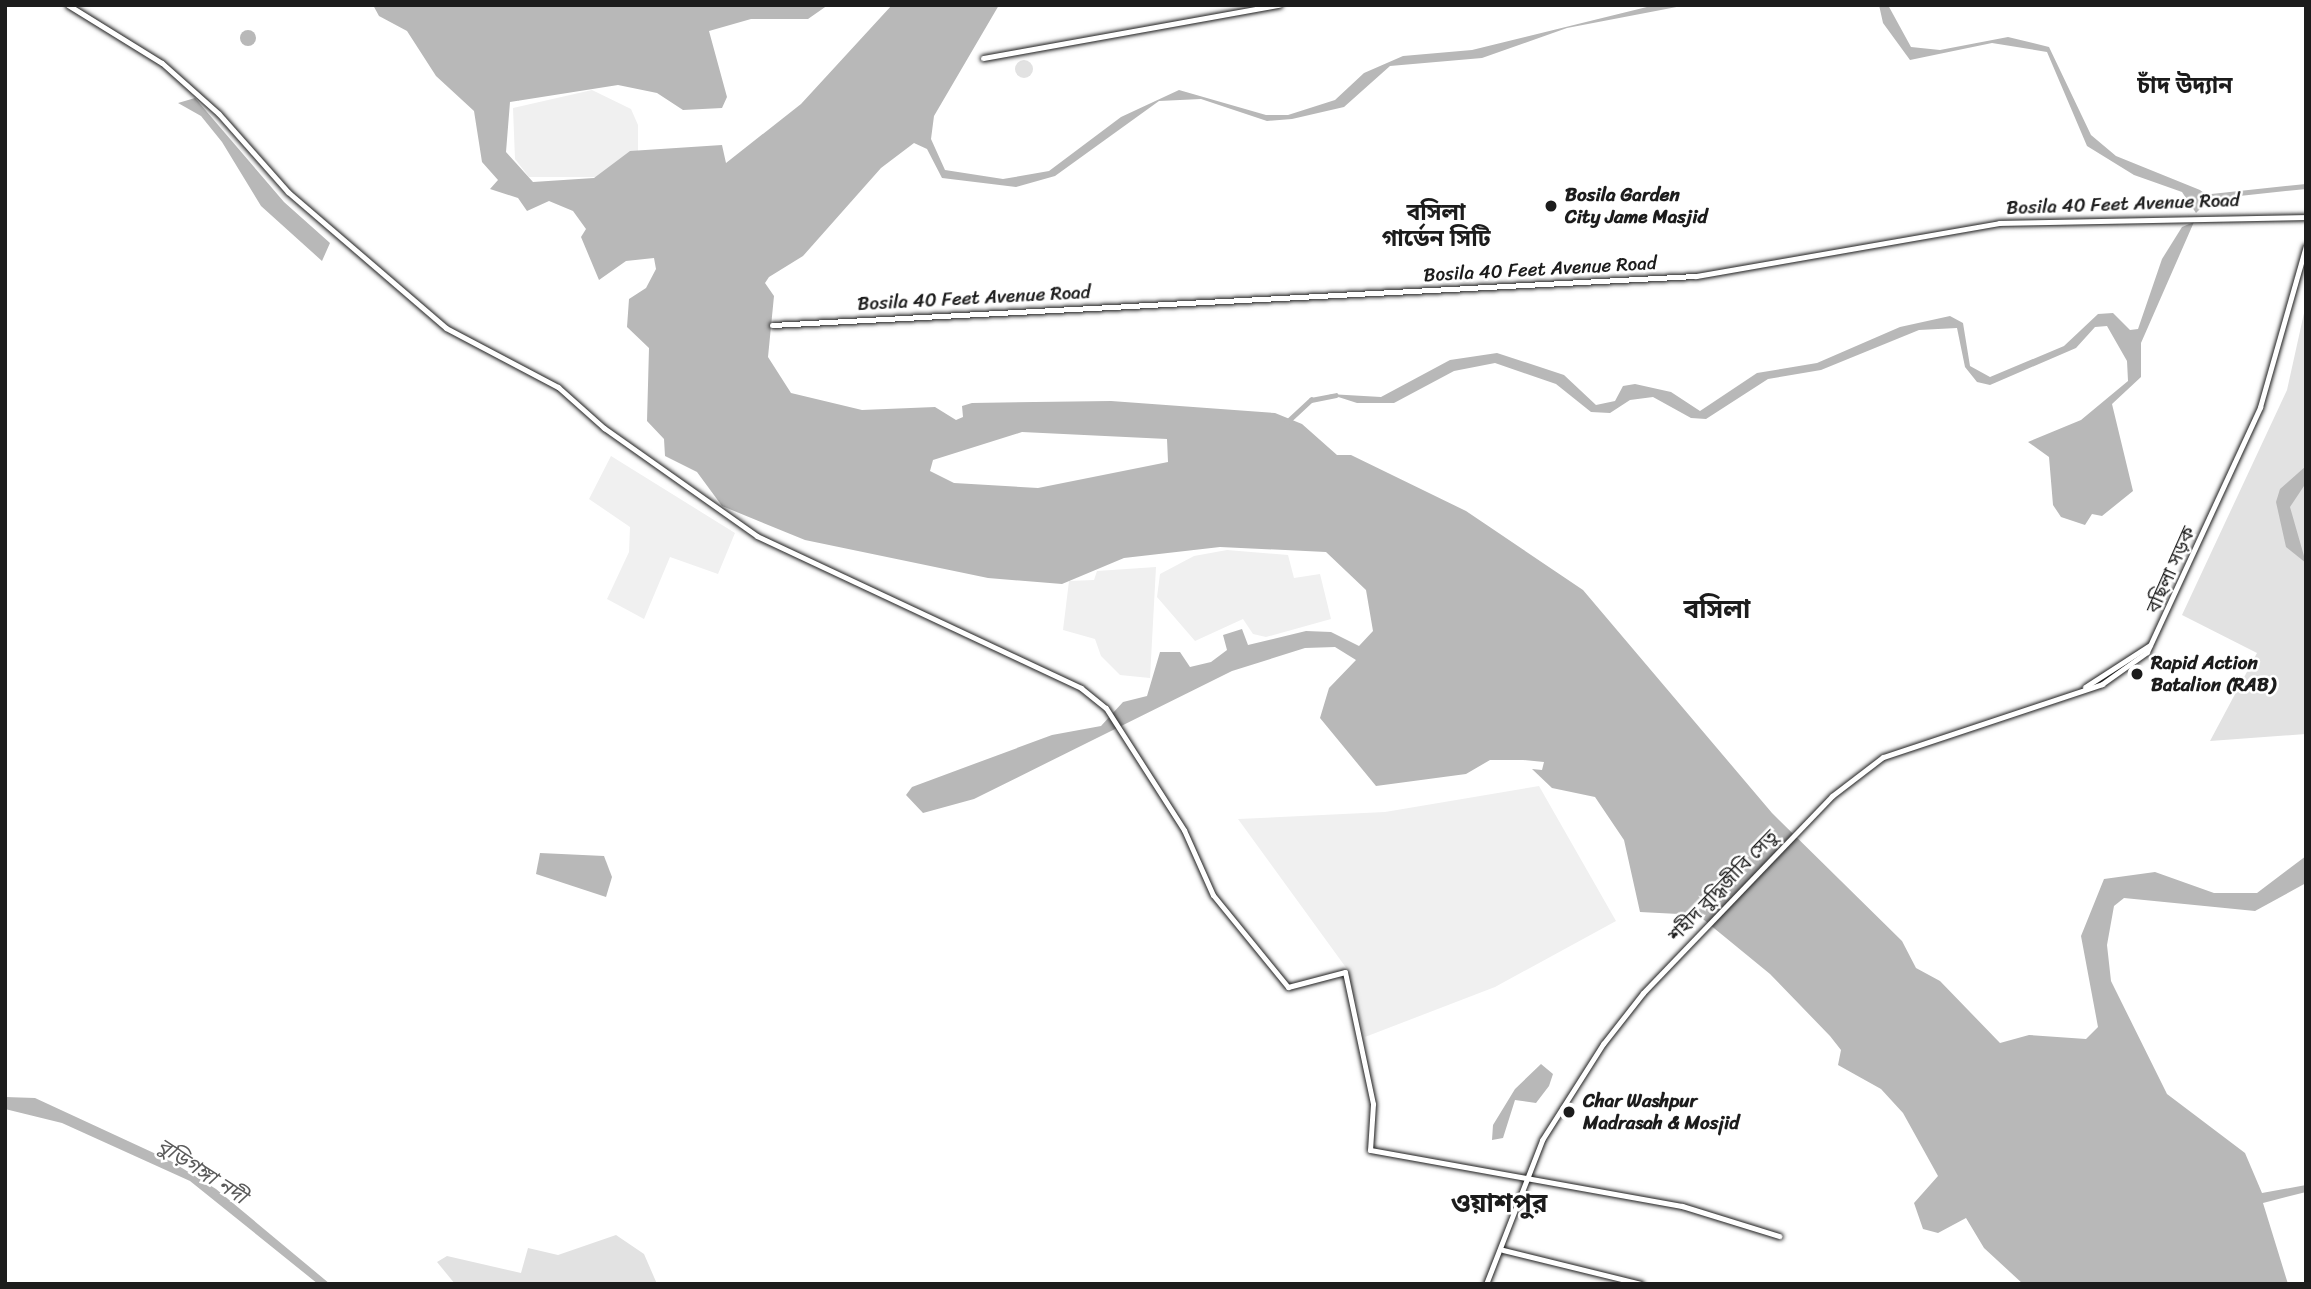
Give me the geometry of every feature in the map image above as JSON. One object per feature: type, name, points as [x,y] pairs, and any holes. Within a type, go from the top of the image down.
[{"type":"street","points":[[68,5],[162,62],[219,114],[288,192],[440,323],[558,387],[604,428],[757,536],[1081,688],[1106,708],[1184,830],[1213,895],[1288,987],[1345,972],[1373,1104],[1370,1150],[1714,1213],[1779,1236]]},
{"type":"street","points":[[983,58],[1279,5]]},
{"type":"street","name":"Bosila 40 Feet Avenue Road","points":[[772,325],[1696,276],[1999,223],[2306,217]]},
{"type":"street","name":"বছিলা সড়ক","points":[[1900,749],[2081,689],[2152,643],[2260,407],[2306,246]]},
{"type":"street","name":"শহীদ বুদ্ধিজীবি সেতু","points":[[1486,1284],[1503,1250],[1527,1180],[1552,1121],[1643,993],[1819,808],[1867,766],[1900,749]]},
{"type":"street","points":[[1503,1250],[1641,1284]]},
{"type":"shaded area","points":[[373,5],[828,5],[808,19],[751,19],[709,31],[727,97],[722,108],[683,110],[657,93],[618,85],[510,102],[506,152],[533,182],[594,178],[630,151],[722,145],[726,163],[801,104],[892,5],[999,5],[934,116],[931,139],[945,170],[1003,179],[1049,171],[1121,117],[1179,90],[1266,115],[1288,115],[1335,100],[1364,73],[1403,56],[1472,50],[1655,5],[1687,5],[1567,28],[1482,58],[1390,66],[1344,107],[1292,119],[1267,121],[1201,99],[1159,101],[1055,176],[1016,187],[942,178],[927,149],[914,143],[881,168],[803,256],[769,277],[765,283],[774,296],[768,357],[791,393],[862,410],[935,407],[956,420],[963,417],[962,406],[972,403],[1111,401],[1275,413],[1302,424],[1337,455],[1351,455],[1466,511],[1583,590],[1772,813],[1902,941],[1916,968],[1940,981],[2000,1043],[2029,1035],[2086,1039],[2098,1027],[2081,936],[2104,879],[2155,872],[2214,893],[2257,893],[2306,856],[2306,883],[2255,911],[2124,898],[2114,906],[2107,945],[2111,981],[2167,1094],[2245,1153],[2262,1193],[2306,1185],[2306,1192],[2263,1203],[2288,1284],[2023,1284],[1984,1248],[1966,1218],[1938,1233],[1923,1229],[1914,1203],[1938,1176],[1903,1113],[1881,1089],[1838,1065],[1841,1050],[1830,1036],[1770,974],[1698,915],[1640,912],[1624,840],[1595,797],[1552,788],[1532,769],[1542,770],[1544,762],[1523,760],[1490,760],[1466,774],[1376,786],[1320,718],[1329,688],[1356,660],[1335,647],[1305,648],[1232,671],[974,799],[923,813],[906,795],[912,787],[1052,735],[1101,726],[1123,702],[1147,696],[1160,652],[1180,652],[1190,667],[1211,662],[1227,650],[1223,635],[1242,629],[1248,645],[1306,631],[1331,632],[1359,646],[1373,631],[1366,590],[1326,552],[1220,547],[1124,558],[1062,584],[988,578],[805,540],[722,506],[697,472],[665,456],[664,439],[647,421],[649,348],[627,327],[629,299],[646,288],[656,269],[654,258],[626,261],[599,280],[581,237],[586,229],[573,211],[549,201],[527,211],[518,198],[490,189],[498,180],[482,162],[474,111],[436,76],[407,31],[379,16]],"holes":[[[1022,432],[1167,439],[1168,462],[1038,488],[954,483],[930,471],[933,460]]]},
{"type":"shaded area","points":[[1879,5],[1888,5],[1911,47],[1940,50],[2008,37],[2049,47],[2091,135],[2116,156],[2200,190],[2208,196],[2204,205],[2196,213],[2182,192],[2134,175],[2087,146],[2047,52],[1992,43],[1910,60],[1883,23]]},
{"type":"shaded area","points":[[248,30],[256,38],[248,46],[240,38]]},
{"type":"shaded area","points":[[1020,60],[1028,60],[1033,69],[1031,76],[1020,78],[1015,73],[1015,65]]},
{"type":"shaded area","points":[[592,90],[631,109],[638,125],[638,153],[600,177],[529,177],[515,159],[513,108]]},
{"type":"shaded area","points":[[195,98],[284,202],[330,243],[322,261],[261,206],[222,142],[201,116],[178,103]]},
{"type":"shaded area","points":[[2194,222],[2141,343],[2141,377],[2112,404],[2133,491],[2102,516],[2092,514],[2085,525],[2061,517],[2053,505],[2049,457],[2028,442],[2081,420],[2128,381],[2127,361],[2107,326],[2095,327],[2076,348],[1990,385],[1977,382],[1965,367],[1957,328],[1919,330],[1821,370],[1768,379],[1706,419],[1691,418],[1653,397],[1630,400],[1610,413],[1591,412],[1556,384],[1495,363],[1454,371],[1394,403],[1357,403],[1329,394],[1381,397],[1450,360],[1497,353],[1564,375],[1596,405],[1615,401],[1623,386],[1635,384],[1671,392],[1700,411],[1757,373],[1817,363],[1900,327],[1950,316],[1963,323],[1970,366],[1990,377],[2064,346],[2098,314],[2113,313],[2130,330],[2138,329],[2162,259],[2182,227]]},
{"type":"shaded area","points":[[2306,304],[2306,734],[2210,741],[2257,653],[2182,615],[2287,390]]},
{"type":"shaded area","points":[[611,456],[735,533],[718,574],[670,557],[644,619],[607,599],[629,552],[630,527],[589,499]]},
{"type":"shaded area","points":[[2306,466],[2306,483],[2290,507],[2306,563],[2286,547],[2276,502],[2280,489]]},
{"type":"shaded area","points":[[1227,550],[1288,555],[1294,578],[1320,574],[1331,619],[1266,637],[1253,634],[1243,619],[1195,641],[1157,597],[1160,574],[1194,556]]},
{"type":"shaded area","points":[[1156,567],[1150,678],[1120,675],[1101,656],[1095,639],[1063,630],[1069,581],[1094,580],[1097,571]]},
{"type":"shaded area","points":[[1539,786],[1616,921],[1495,987],[1365,1037],[1347,969],[1238,819],[1385,812]]},
{"type":"shaded area","points":[[540,853],[604,856],[612,877],[606,897],[536,874]]},
{"type":"shaded area","points":[[1541,1064],[1553,1074],[1549,1086],[1536,1103],[1515,1100],[1503,1138],[1492,1140],[1493,1125],[1515,1089]]},
{"type":"shaded area","points":[[5,1097],[35,1098],[169,1160],[216,1189],[330,1284],[318,1284],[190,1181],[62,1123],[5,1109]]},
{"type":"shaded area","points":[[616,1235],[644,1254],[657,1284],[455,1284],[437,1262],[447,1256],[521,1273],[528,1248],[558,1255]]},
{"type":"waterway","points":[[2202,197],[2305,186]]},
{"type":"waterway","points":[[1287,422],[1311,400],[1336,395]]},
{"type":"place","name":"Bosila Garden City Jame Masjid","points":[[1551,206]]},
{"type":"place","name":"Rapid Action Batalion (RAB)","points":[[2137,674]]},
{"type":"place","name":"Char Washpur Madrasah & Mosjid","points":[[1569,1112]]},
{"type":"district","name":"চাঁদ উদ্যান","points":[[2185,86]]},
{"type":"district","name":"বসিলা গার্ডেন সিটি","points":[[1436,226]]},
{"type":"district","name":"বসিলা","points":[[1717,610]]},
{"type":"district","name":"ওয়াশপুর","points":[[1499,1204]]},
{"type":"water label","name":"বুড়িগঙ্গা নদী","points":[[202,1171]]}]
